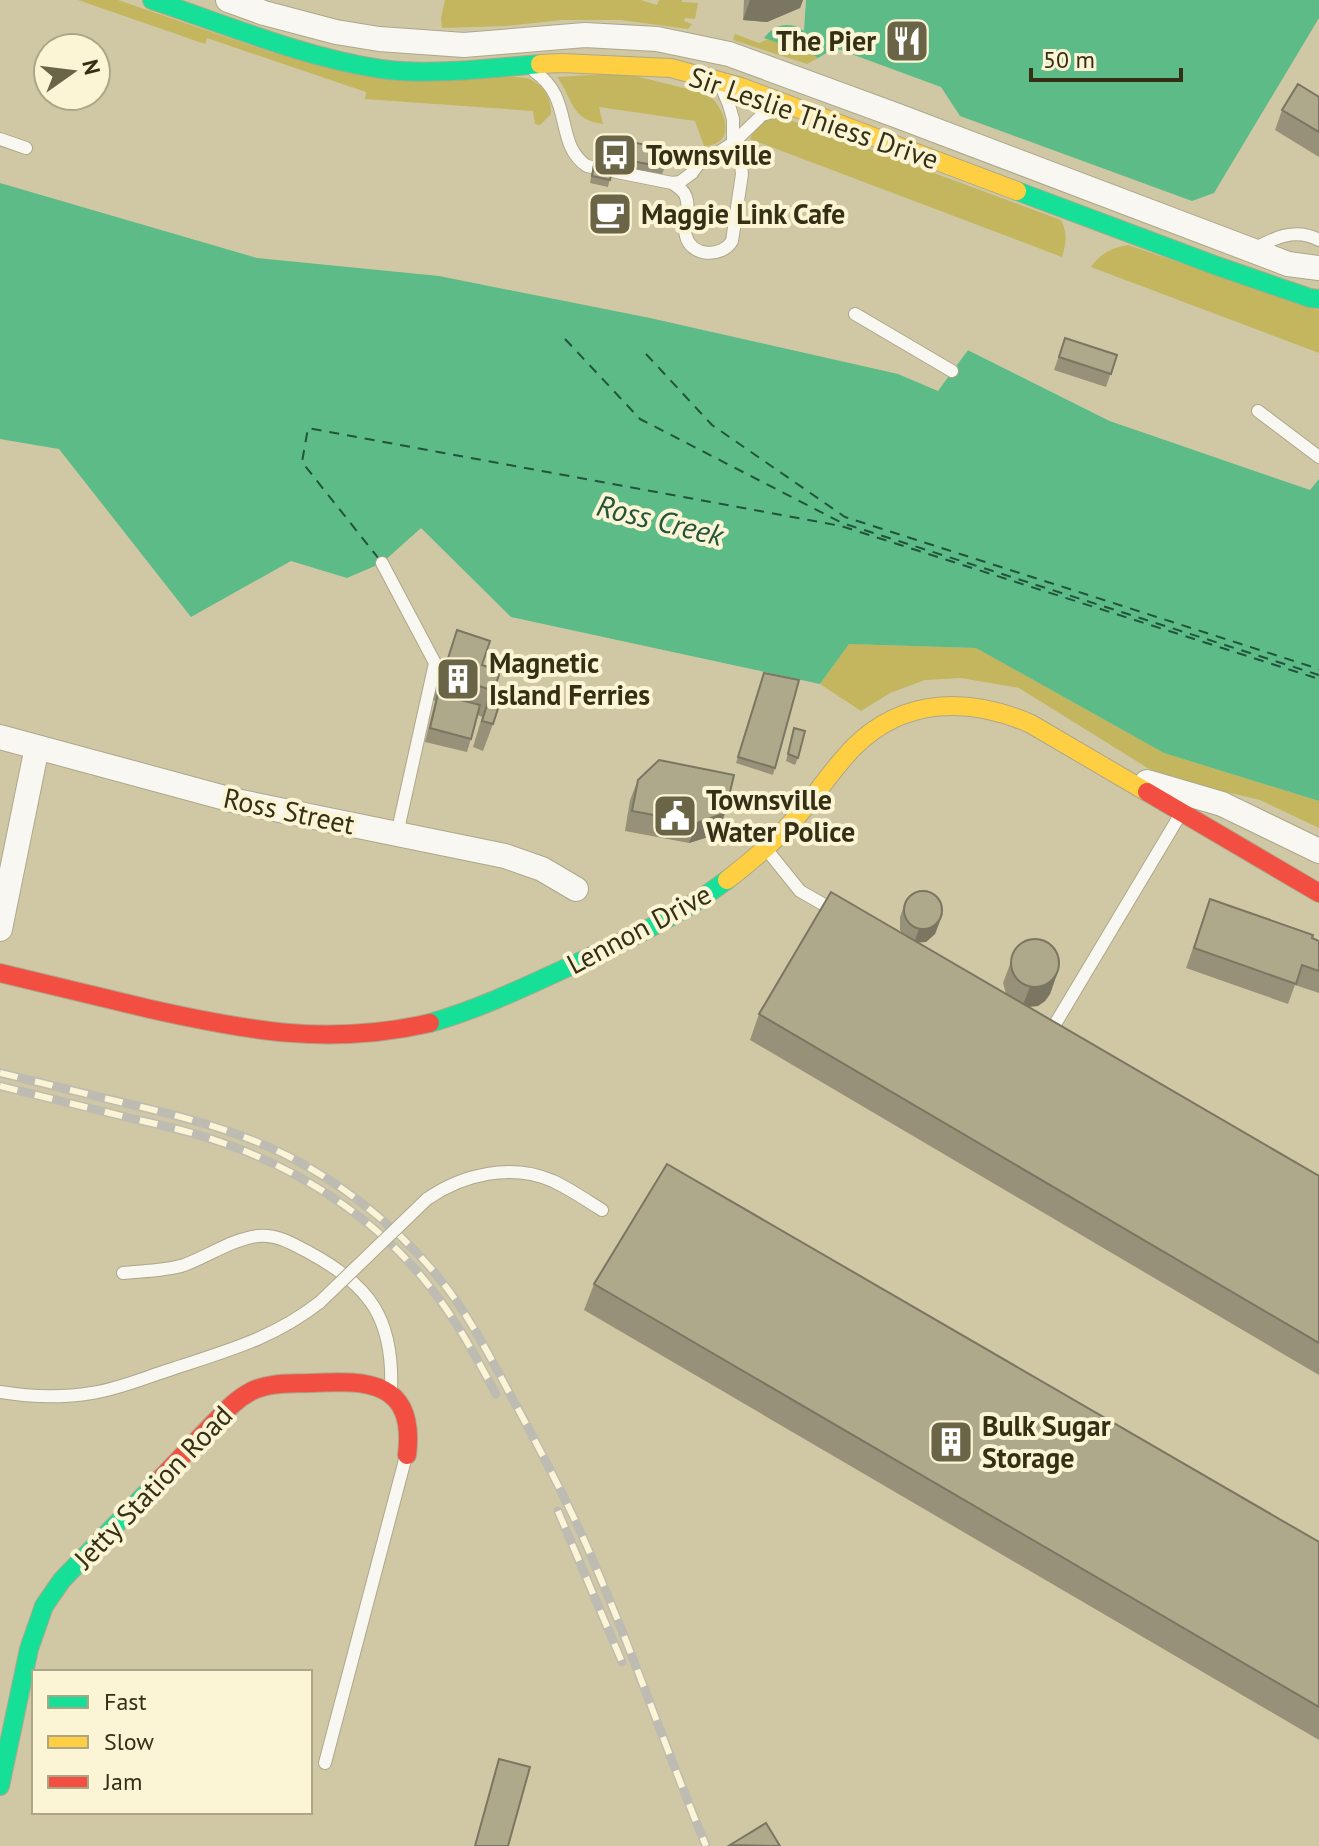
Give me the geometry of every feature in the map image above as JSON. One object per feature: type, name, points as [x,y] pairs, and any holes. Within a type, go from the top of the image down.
[{"type":"street","name":"Sir Leslie Thiess Drive","points":[[152,0],[316,55],[383,69],[441,71],[562,63],[671,68],[741,87],[1217,266],[1319,299]]},
{"type":"street","name":"Sir Leslie Thiess Drive","points":[[228,0],[336,32],[379,39],[464,45],[585,35],[657,39],[729,54],[1288,264],[1319,268]]},
{"type":"street","name":"Lennon Drive","points":[[0,973],[206,1022],[266,1033],[337,1036],[408,1028],[443,1020],[493,1003],[671,917],[731,878],[766,848],[807,805],[859,741],[885,723],[913,711],[965,704],[1008,713],[1031,724],[1319,893]]},
{"type":"street","name":"Ross Street","points":[[0,737],[236,801],[522,861],[558,876],[576,889]]},
{"type":"street","points":[[0,929],[37,747]]},
{"type":"street","points":[[1118,774],[1222,804],[1319,851]]},
{"type":"street","name":"Jetty Station Road","points":[[0,1786],[28,1651],[43,1606],[62,1580],[215,1422],[247,1393],[269,1386],[355,1381],[376,1387],[391,1396]]},
{"type":"street","points":[[391,1396],[407,1420],[410,1435],[407,1455]]},
{"type":"lane","points":[[464,45],[509,54],[578,49]]},
{"type":"lane","points":[[643,51],[697,61],[711,71],[729,105],[733,119],[733,143],[742,174],[732,241],[728,248],[714,253],[690,246],[685,232],[685,193],[672,183]]},
{"type":"lane","points":[[523,66],[537,72],[554,90],[570,145],[583,163],[672,183],[680,182],[692,173],[703,158],[733,143],[762,115],[794,107]]},
{"type":"lane","points":[[0,139],[26,148]]},
{"type":"lane","points":[[1252,250],[1288,234],[1319,240]]},
{"type":"lane","points":[[855,314],[952,371]]},
{"type":"lane","points":[[1258,411],[1319,457]]},
{"type":"lane","points":[[382,563],[435,663],[397,834]]},
{"type":"lane","points":[[1048,1036],[1181,812]]},
{"type":"lane","points":[[766,848],[800,891],[850,920]]},
{"type":"lane","points":[[1034,1028],[1061,1044]]},
{"type":"lane","points":[[0,1392],[55,1396],[96,1392],[249,1344],[281,1329],[320,1302],[427,1199],[464,1179],[492,1172],[529,1174],[550,1180],[602,1210]]},
{"type":"lane","points":[[123,1273],[182,1265],[260,1235],[283,1239],[337,1269],[374,1306],[386,1332],[391,1364],[391,1396]]},
{"type":"lane","points":[[325,1763],[407,1455]]},
{"type":"shaded area","points":[[78,0],[118,0],[273,53],[527,78],[545,92],[551,114],[540,125],[535,124],[533,111],[365,99],[366,92],[207,38],[205,44]]},
{"type":"shaded area","points":[[445,0],[641,0],[657,5],[659,0],[682,0],[698,3],[695,19],[685,18],[684,21],[692,24],[688,29],[621,20],[562,20],[442,28]]},
{"type":"shaded area","points":[[735,34],[759,43],[768,39],[796,49],[803,48],[818,58],[807,64],[733,40]]},
{"type":"shaded area","points":[[623,73],[708,95],[724,117],[725,133],[721,140],[704,146],[695,121],[599,107],[603,124],[592,122],[578,113],[557,77]]},
{"type":"shaded area","points":[[777,115],[1061,220],[1066,238],[1062,257],[750,139],[760,124]]},
{"type":"shaded area","points":[[1128,245],[1319,310],[1319,353],[1091,267],[1107,252]]},
{"type":"shaded area","points":[[849,644],[976,648],[1164,753],[1319,801],[1319,828],[1260,800],[1162,777],[1019,688],[961,678],[925,680],[890,693],[861,711],[820,684]]},
{"type":"water","points":[[806,0],[1319,0],[1319,18],[1214,193],[1192,201],[960,116],[941,87],[835,48],[818,58],[803,48],[796,49],[764,38],[783,26],[804,31]]},
{"type":"water","name":"Ross Creek","points":[[0,183],[257,258],[439,276],[650,318],[898,374],[938,391],[968,350],[1110,421],[1310,489],[1319,479],[1319,801],[1164,753],[976,648],[849,644],[820,684],[511,617],[421,528],[382,563],[347,578],[291,561],[191,617],[59,449],[0,439]]},
{"type":"pier","points":[[965,346],[1111,418],[1309,485],[1315,477],[1318,480],[1310,490],[1110,421],[968,350],[966,353],[962,350]]},
{"type":"building","points":[[1298,84],[1319,97],[1319,132],[1282,110]]},
{"type":"building","points":[[599,136],[668,149],[665,167],[614,158],[610,180],[592,176]]},
{"type":"building","points":[[1065,338],[1117,355],[1111,374],[1059,357]]},
{"type":"building","points":[[457,630],[490,641],[482,665],[500,671],[494,691],[443,674]]},
{"type":"building","points":[[764,673],[799,680],[775,768],[738,757]]},
{"type":"building","points":[[491,692],[502,696],[493,724],[482,721]]},
{"type":"building","points":[[438,694],[480,705],[471,739],[430,728]]},
{"type":"building","points":[[794,728],[805,731],[798,758],[788,754]]},
{"type":"building","points":[[659,760],[734,775],[725,813],[697,823],[632,811],[638,780]]},
{"type":"building","points":[[923,891],[937,896],[942,910],[937,924],[923,929],[909,924],[904,910],[909,896]]},
{"type":"building","points":[[831,892],[1319,1176],[1319,1343],[759,1014]]},
{"type":"building","points":[[1210,899],[1313,935],[1312,938],[1319,941],[1319,971],[1302,965],[1296,984],[1194,948]]},
{"type":"building","points":[[1035,939],[1052,946],[1059,963],[1052,980],[1035,987],[1018,980],[1011,963],[1018,946]]},
{"type":"building","name":"Bulk Sugar Storage","points":[[667,1164],[1319,1542],[1319,1707],[594,1284]]},
{"type":"building","points":[[499,1759],[530,1767],[508,1846],[475,1846]]},
{"type":"building","points":[[766,1823],[780,1846],[730,1845]]},
{"type":"ferry route","points":[[565,339],[640,419],[842,523],[1319,675]]},
{"type":"ferry route","points":[[646,354],[712,425],[845,517],[1319,669]]},
{"type":"ferry route","points":[[379,559],[302,462],[308,428],[841,526],[1319,679]]},
{"type":"railway","points":[[0,1073],[191,1120],[271,1148],[351,1195],[389,1226],[423,1260],[451,1293],[481,1341],[569,1508],[611,1604],[706,1846]]},
{"type":"railway","points":[[0,1086],[200,1135],[283,1168],[311,1184],[365,1221],[412,1266],[451,1316],[496,1394]]},
{"type":"railway","points":[[558,1511],[622,1662]]},
{"type":"traffic: fast","points":[[152,0],[322,57],[381,69],[440,72],[540,64]]},
{"type":"traffic: fast","points":[[1017,191],[1217,266],[1319,299]]},
{"type":"traffic: fast","points":[[430,1023],[505,996],[616,945],[673,915],[727,880]]},
{"type":"traffic: fast","points":[[0,1786],[29,1649],[44,1606],[62,1580],[161,1478]]},
{"type":"traffic: slow","points":[[540,64],[671,68],[741,87],[1017,191]]},
{"type":"traffic: slow","points":[[727,880],[784,831],[854,747],[873,731],[916,711],[961,706],[1008,715],[1031,724],[1147,792]]},
{"type":"traffic: jam","points":[[1147,792],[1319,893]]},
{"type":"traffic: jam","points":[[0,973],[221,1024],[289,1033],[358,1034],[430,1023]]},
{"type":"traffic: jam","points":[[161,1478],[238,1400],[257,1389],[279,1384],[351,1383],[384,1390],[396,1399],[404,1412],[408,1431],[407,1455]]},
{"type":"place","name":"The Pier","points":[[907,41]]},
{"type":"place","name":"Townsville","points":[[615,155]]},
{"type":"place","name":"Maggie Link Cafe","points":[[610,214]]},
{"type":"place","name":"Magnetic Island Ferries","points":[[458,679]]},
{"type":"place","name":"Townsville Water Police","points":[[675,816]]},
{"type":"place","name":"Bulk Sugar Storage","points":[[951,1442]]}]
